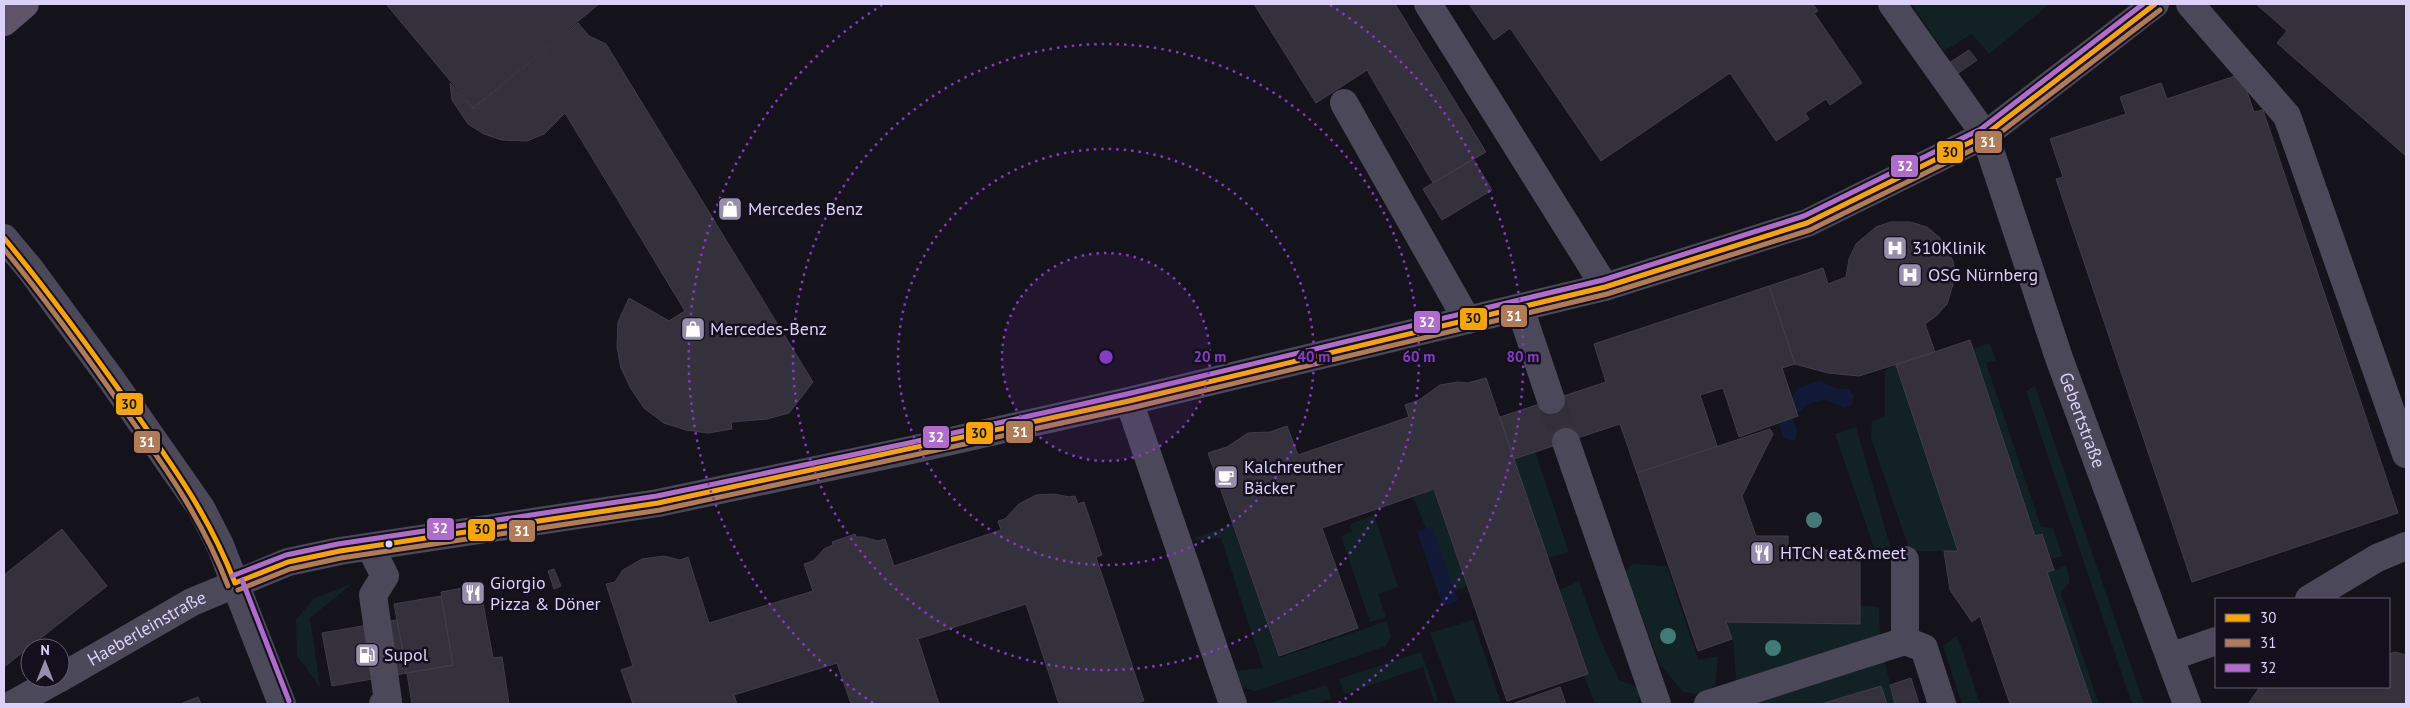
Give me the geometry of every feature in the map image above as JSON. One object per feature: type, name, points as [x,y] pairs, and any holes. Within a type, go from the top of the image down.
[{"type":"main road","points":[[4,22],[25,4]]},
{"type":"street","points":[[1428,4],[1604,287]]},
{"type":"street","name":"Gebertstraße","points":[[1892,4],[1985,135],[2060,358],[2188,704]]},
{"type":"street","name":"Haeberleinstraße","points":[[70,672],[192,602],[288,562],[370,547],[658,503],[911,450],[1129,401],[1604,287],[1806,223],[1985,135],[2156,4]]},
{"type":"street","points":[[2190,4],[2287,116],[2406,454]]},
{"type":"street","points":[[1344,103],[1468,320]]},
{"type":"street","points":[[4,238],[30,269],[100,364],[201,508],[220,545],[282,704]]},
{"type":"street","points":[[1520,308],[1551,400]]},
{"type":"street","points":[[1129,401],[1233,704]]},
{"type":"street","points":[[1566,442],[1657,704]]},
{"type":"street","points":[[2311,598],[2377,558],[2406,546]]},
{"type":"street","points":[[370,547],[385,576],[372,595],[388,702],[383,704]]},
{"type":"street","points":[[1905,560],[1905,641]]},
{"type":"street","points":[[1708,704],[1905,641],[1924,648],[1942,704]]},
{"type":"street","points":[[2170,657],[2215,641]]},
{"type":"street","name":"Haeberleinstraße","points":[[13,704],[42,688]]},
{"type":"shaded area","points":[[1911,4],[2050,4],[1989,54],[1972,34],[1944,51]]},
{"type":"shaded area","points":[[1990,343],[1996,361],[1986,363],[2041,527],[2053,528],[2062,556],[2050,559],[2042,534],[2035,536],[1972,349]]},
{"type":"shaded area","points":[[1896,365],[1958,551],[1910,551],[1871,438],[1872,422],[1885,416],[1885,370]]},
{"type":"shaded area","points":[[2035,386],[2144,704],[2132,704],[2026,391]]},
{"type":"shaded area","points":[[1856,427],[1892,553],[1876,553],[1835,434]]},
{"type":"shaded area","points":[[1535,452],[1569,552],[1548,558],[1514,459]]},
{"type":"shaded area","points":[[1434,489],[1467,586],[1454,591],[1432,527],[1426,528],[1413,497]]},
{"type":"shaded area","points":[[1374,515],[1398,587],[1378,594],[1386,617],[1370,622],[1341,536],[1352,532],[1350,524]]},
{"type":"shaded area","points":[[1232,524],[1279,658],[1387,621],[1391,637],[1386,646],[1256,691],[1243,688],[1236,671],[1263,668],[1221,538],[1195,540],[1194,538]]},
{"type":"shaded area","points":[[1632,564],[1667,566],[1698,660],[1718,656],[1715,685],[1703,695],[1683,692],[1659,663],[1626,572]]},
{"type":"shaded area","points":[[2066,566],[2070,582],[2061,593],[2099,704],[2092,704],[2047,572]]},
{"type":"shaded area","points":[[1579,581],[1597,632],[1619,680],[1642,689],[1638,704],[1595,704],[1584,676],[1587,673],[1559,590]]},
{"type":"shaded area","points":[[353,583],[310,618],[320,687],[297,656],[296,620],[313,599]]},
{"type":"shaded area","points":[[1860,605],[1879,607],[1880,644],[1736,682],[1734,645],[1726,622],[1859,624]]},
{"type":"shaded area","points":[[1473,620],[1501,704],[1456,704],[1430,633]]},
{"type":"shaded area","points":[[1957,635],[1980,704],[1962,704],[1943,646]]},
{"type":"shaded area","points":[[1421,652],[1438,700],[1434,702],[1423,667],[1345,694],[1339,679]]},
{"type":"shaded area","points":[[1884,659],[1895,704],[1887,704],[1880,686],[1821,704],[1750,704]]},
{"type":"shaded area","points":[[1326,685],[1332,699],[1315,704],[1266,704]]},
{"type":"water","points":[[1820,380],[1837,389],[1848,389],[1854,395],[1852,405],[1845,408],[1825,400],[1808,404],[1793,418],[1797,431],[1795,441],[1783,438],[1779,425],[1785,408],[1798,388]]},
{"type":"water","points":[[1432,526],[1458,601],[1443,606],[1417,532]]},
{"type":"building","points":[[386,4],[599,4],[473,108]]},
{"type":"building","points":[[1254,4],[1395,4],[1486,152],[1433,183],[1367,70],[1316,103]]},
{"type":"building","points":[[1469,4],[1813,4],[1818,11],[1814,13],[1862,83],[1830,105],[1826,99],[1805,113],[1809,119],[1776,141],[1730,73],[1601,161],[1510,28],[1494,40]]},
{"type":"building","points":[[2256,4],[2403,4],[2406,6],[2406,156],[2277,43],[2287,31]]},
{"type":"building","points":[[578,23],[589,36],[606,44],[813,382],[789,413],[767,419],[731,422],[732,429],[708,433],[686,430],[664,423],[644,408],[631,389],[621,368],[617,347],[618,322],[629,298],[669,321],[685,311],[565,113],[544,134],[527,141],[502,140],[484,134],[468,124],[452,100],[450,83],[473,109]]},
{"type":"building","points":[[1969,50],[1977,60],[1957,74],[1949,63]]},
{"type":"building","points":[[2241,74],[2254,112],[2263,110],[2398,513],[2192,582],[2056,179],[2063,177],[2050,139],[2126,114],[2120,97],[2161,83],[2167,99]]},
{"type":"building","points":[[1473,159],[1492,190],[1442,220],[1423,189]]},
{"type":"building","points":[[1890,222],[1910,222],[1927,227],[1940,238],[1953,261],[1955,278],[1947,304],[1925,324],[1935,352],[1859,376],[1828,373],[1795,364],[1769,286],[1823,268],[1828,284],[1846,277],[1849,259],[1856,244],[1876,227]]},
{"type":"building","points":[[1769,286],[1795,364],[1782,368],[1798,416],[1739,437],[1723,388],[1700,395],[1717,446],[1637,473],[1620,424],[1514,459],[1500,417],[1606,382],[1594,344]]},
{"type":"building","points":[[1970,340],[2035,536],[2042,534],[2054,570],[2047,572],[2092,704],[2010,704],[1980,616],[1972,622],[1950,590],[1944,551],[1958,551],[1896,365]]},
{"type":"building","points":[[1486,378],[1588,674],[1507,701],[1434,489],[1322,528],[1358,628],[1279,656],[1208,453],[1227,447],[1248,433],[1270,432],[1287,426],[1298,455],[1409,417],[1405,405],[1419,400],[1440,385],[1458,382],[1468,383]]},
{"type":"building","points":[[1770,429],[1773,434],[1742,496],[1756,536],[1788,536],[1788,550],[1860,550],[1860,624],[1726,622],[1732,639],[1698,651],[1637,473]]},
{"type":"building","points":[[1054,494],[1069,497],[1075,496],[1078,504],[1084,502],[1102,555],[1096,557],[1144,701],[1134,704],[1059,704],[1026,604],[918,639],[939,704],[851,704],[837,663],[734,695],[737,704],[633,704],[621,670],[633,666],[606,584],[615,582],[623,570],[642,559],[664,556],[680,560],[688,557],[709,623],[813,591],[804,564],[813,561],[824,549],[833,545],[832,542],[855,534],[856,537],[878,541],[885,539],[894,566],[1001,530],[998,521],[1005,519],[1019,504],[1036,495]]},
{"type":"building","points":[[62,529],[107,586],[41,638],[20,638],[20,654],[4,667],[4,575]]},
{"type":"building","points":[[554,569],[561,586],[554,589],[548,571]]},
{"type":"building","points":[[474,586],[475,592],[481,592],[493,658],[502,657],[509,704],[412,704],[407,673],[453,665],[441,592]]},
{"type":"building","points":[[441,596],[453,665],[407,673],[394,604]]},
{"type":"building","points":[[397,620],[407,673],[332,686],[322,633]]},
{"type":"building","points":[[2395,652],[2406,655],[2406,704],[2248,704],[2259,688],[2390,688],[2390,654]]},
{"type":"building","points":[[1911,678],[1919,704],[1895,704],[1890,685]]},
{"type":"building","points":[[1881,686],[1887,704],[1821,704]]},
{"type":"building","points":[[1560,687],[1566,704],[1512,704]]},
{"type":"building","points":[[198,697],[201,704],[180,704]]},
{"type":"tunnel","points":[[1551,400],[1566,442]]},
{"type":"transit line","name":"32","points":[[232,576],[286,555],[338,544],[657,496],[909,443],[1127,394],[1603,280],[1804,216],[1981,129],[2143,4]]},
{"type":"transit line","name":"30","points":[[235,583],[288,562],[340,551],[658,503],[1129,401],[1605,287],[1807,223],[1985,135],[2155,4]]},
{"type":"transit line","name":"31","points":[[238,590],[290,569],[341,558],[660,510],[1131,408],[1607,294],[1810,230],[1988,142],[2160,10]]},
{"type":"transit line","name":"30","points":[[4,238],[83,339],[173,467],[213,534],[235,583]]},
{"type":"transit line","name":"31","points":[[4,249],[78,345],[166,469],[206,536],[228,586]]},
{"type":"transit line","name":"32","points":[[242,580],[289,701]]},
{"type":"place","name":"Mercedes Benz","points":[[730,209]]},
{"type":"place","name":"310Klinik","points":[[1895,248]]},
{"type":"place","name":"OSG Nürnberg","points":[[1910,275]]},
{"type":"place","name":"Mercedes-Benz","points":[[693,329]]},
{"type":"place","name":"Kalchreuther Bäcker","points":[[1226,477]]},
{"type":"place","name":"HTCN eat&meet","points":[[1762,553]]},
{"type":"place","name":"Giorgio Pizza & Döner","points":[[473,593]]},
{"type":"place","name":"Supol","points":[[367,655]]}]
